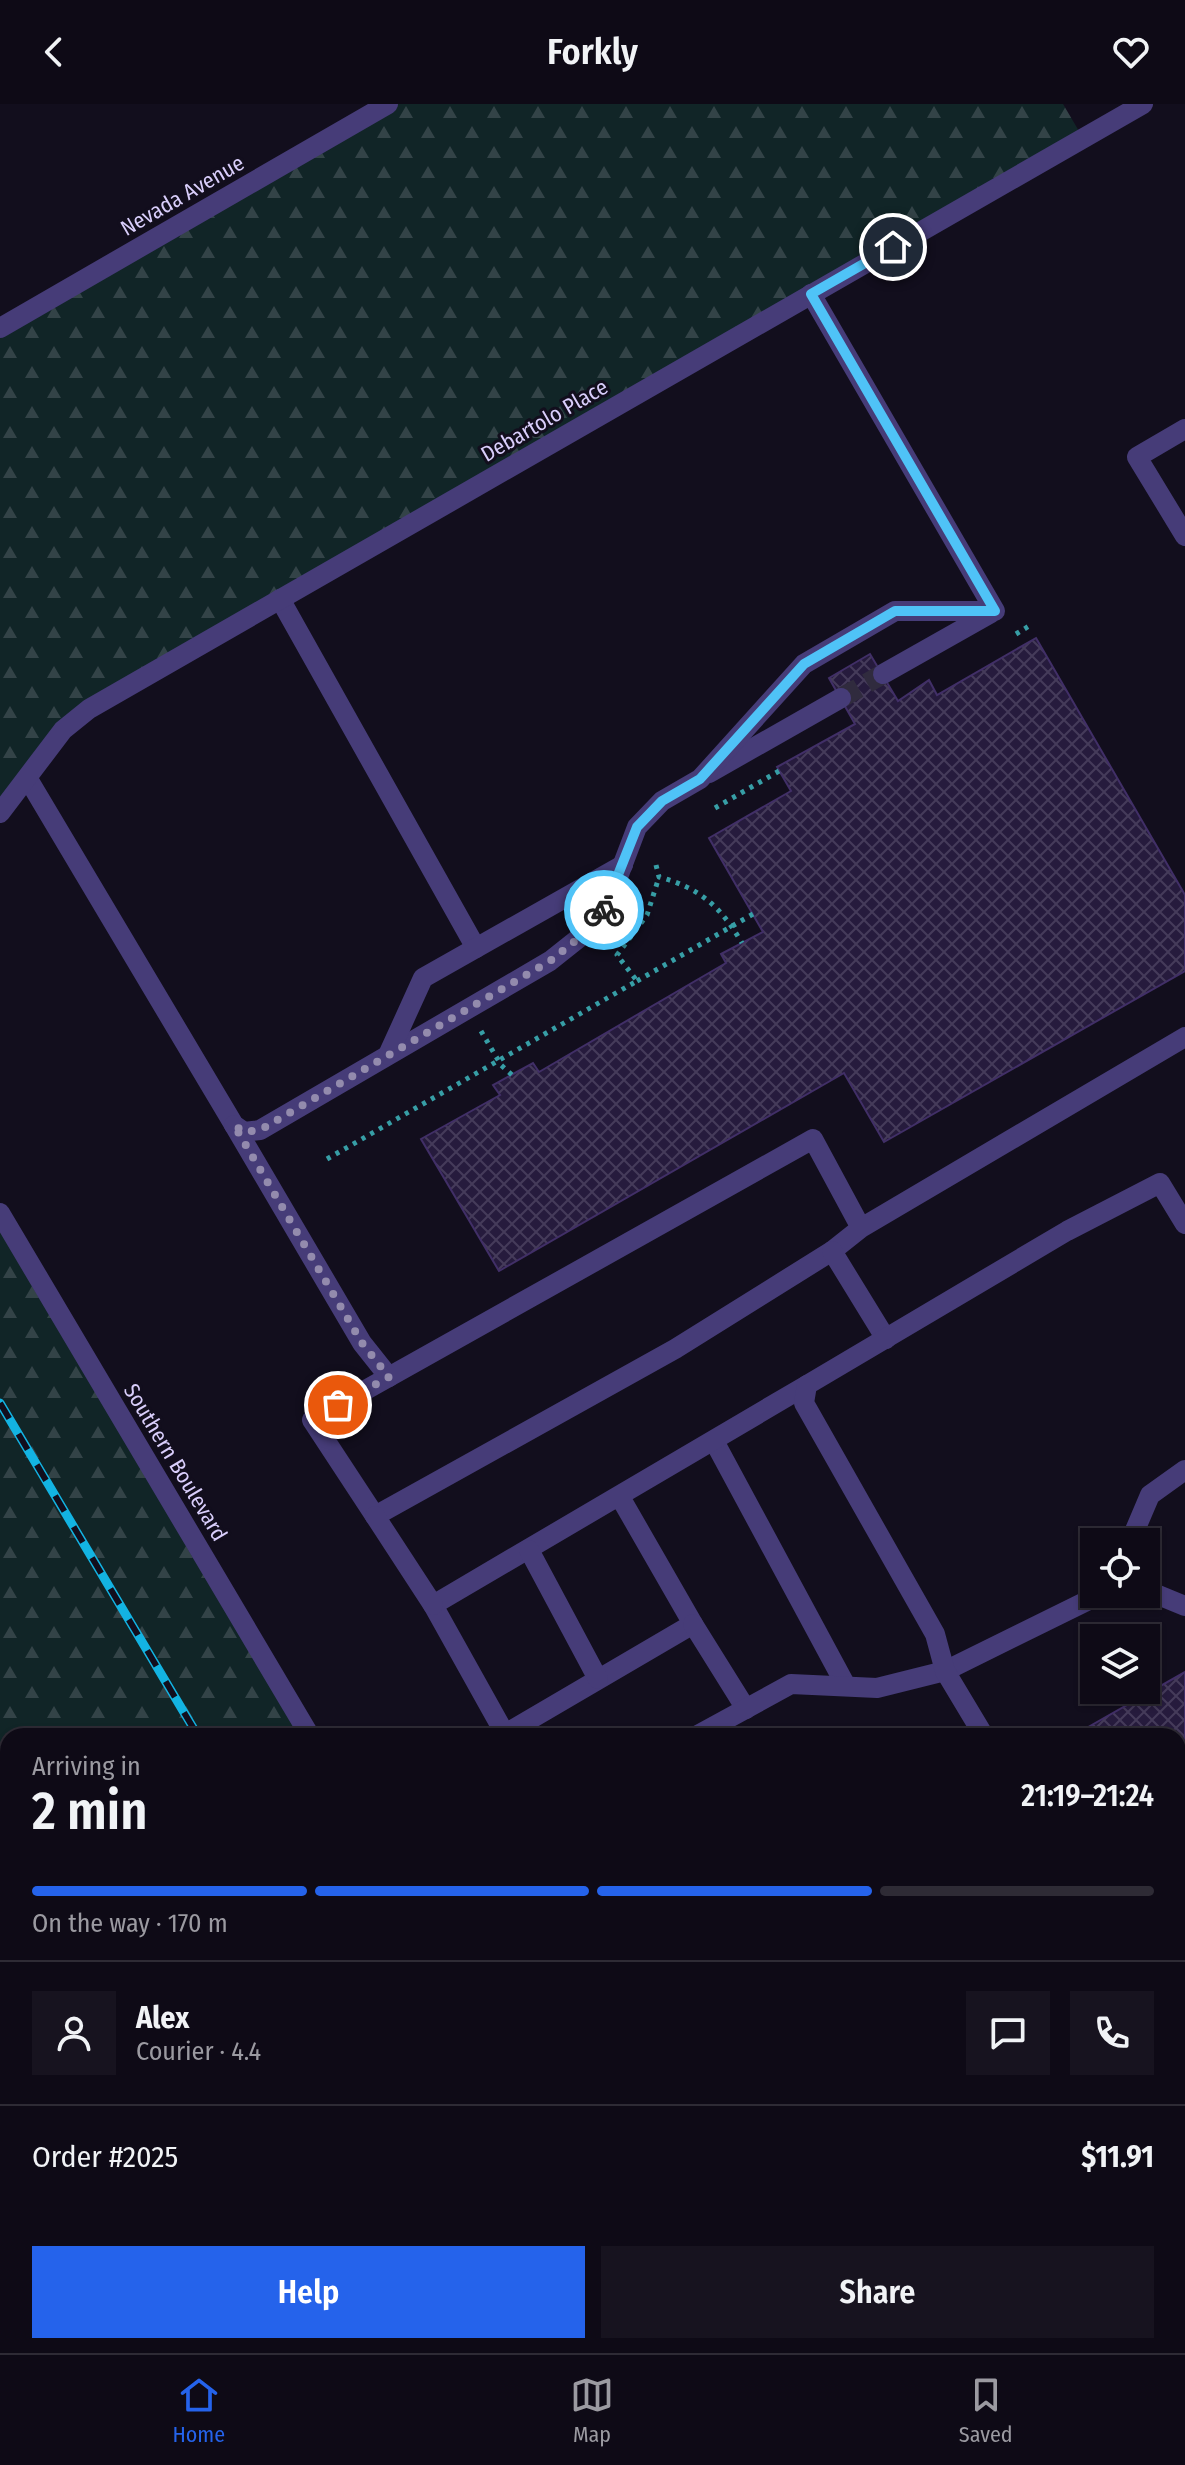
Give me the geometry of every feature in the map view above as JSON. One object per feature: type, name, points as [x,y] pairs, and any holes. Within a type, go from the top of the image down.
[{"type":"street","name":"Nevada Avenue","points":[[0,328],[388,104]]},
{"type":"street","name":"Debartolo Place","points":[[0,813],[63,730],[89,709],[1143,104]]},
{"type":"street","points":[[811,294],[995,611]]},
{"type":"street","points":[[1185,429],[1137,457],[1185,536]]},
{"type":"street","points":[[280,599],[476,948]]},
{"type":"street","points":[[700,779],[804,664],[895,611],[995,611]]},
{"type":"street","points":[[883,674],[995,611]]},
{"type":"street","points":[[234,1125],[244,1132],[260,1130],[550,961],[584,934],[607,906],[637,827],[662,801],[841,698]]},
{"type":"street","points":[[28,779],[362,1343],[389,1377]]},
{"type":"street","points":[[388,1055],[423,978],[623,865]]},
{"type":"street","points":[[375,1516],[675,1349],[832,1251],[861,1228],[1185,1037]]},
{"type":"street","points":[[502,1728],[433,1605],[312,1420],[813,1139],[861,1228]]},
{"type":"street","points":[[433,1605],[1067,1231],[1160,1183],[1185,1224]]},
{"type":"street","name":"Southern Boulevard","points":[[0,1213],[305,1728]]},
{"type":"street","points":[[832,1251],[886,1339]]},
{"type":"street","points":[[807,1385],[804,1403],[935,1634],[945,1671],[979,1728]]},
{"type":"street","points":[[714,1441],[845,1684]]},
{"type":"street","points":[[1136,1528],[1150,1495],[1185,1470]]},
{"type":"street","points":[[620,1497],[746,1709]]},
{"type":"street","points":[[529,1550],[598,1679]]},
{"type":"street","points":[[1160,1596],[1185,1606]]},
{"type":"street","points":[[711,1728],[791,1684],[845,1684],[877,1688],[945,1671],[1080,1604]]},
{"type":"street","points":[[515,1728],[693,1624]]},
{"type":"path","points":[[706,813],[779,771]]},
{"type":"path","points":[[637,981],[617,955],[640,928],[659,877],[658,858]]},
{"type":"path","points":[[659,877],[700,892],[718,907],[742,943]]},
{"type":"path","points":[[327,1159],[753,914]]},
{"type":"path","points":[[481,1031],[498,1061],[512,1075]]},
{"type":"green space","points":[[388,104],[1063,104],[1083,138],[89,709],[0,813],[0,328]]},
{"type":"green space","points":[[0,1213],[305,1728],[0,1728]]},
{"type":"building","points":[[1036,638],[1185,895],[1185,971],[884,1142],[844,1073],[499,1271],[421,1139],[500,1095],[493,1085],[533,1063],[539,1072],[726,963],[721,954],[763,932],[709,838],[791,791],[777,767],[855,724],[829,678],[870,654],[898,701],[929,680],[937,695]]},
{"type":"building","points":[[1185,1672],[1185,1728],[1087,1728],[1129,1704],[1160,1704],[1160,1686]]},
{"type":"tunnel","points":[[841,698],[883,674]]},
{"type":"railway","points":[[0,1403],[193,1728]]},
{"type":"way so far","points":[[338,1405],[389,1377],[362,1343],[234,1125],[244,1132],[260,1130],[550,961],[584,934],[604,910]]},
{"type":"route","points":[[604,910],[637,827],[662,801],[700,779],[725,747],[804,664],[895,611],[995,611],[811,294],[893,247]]}]
